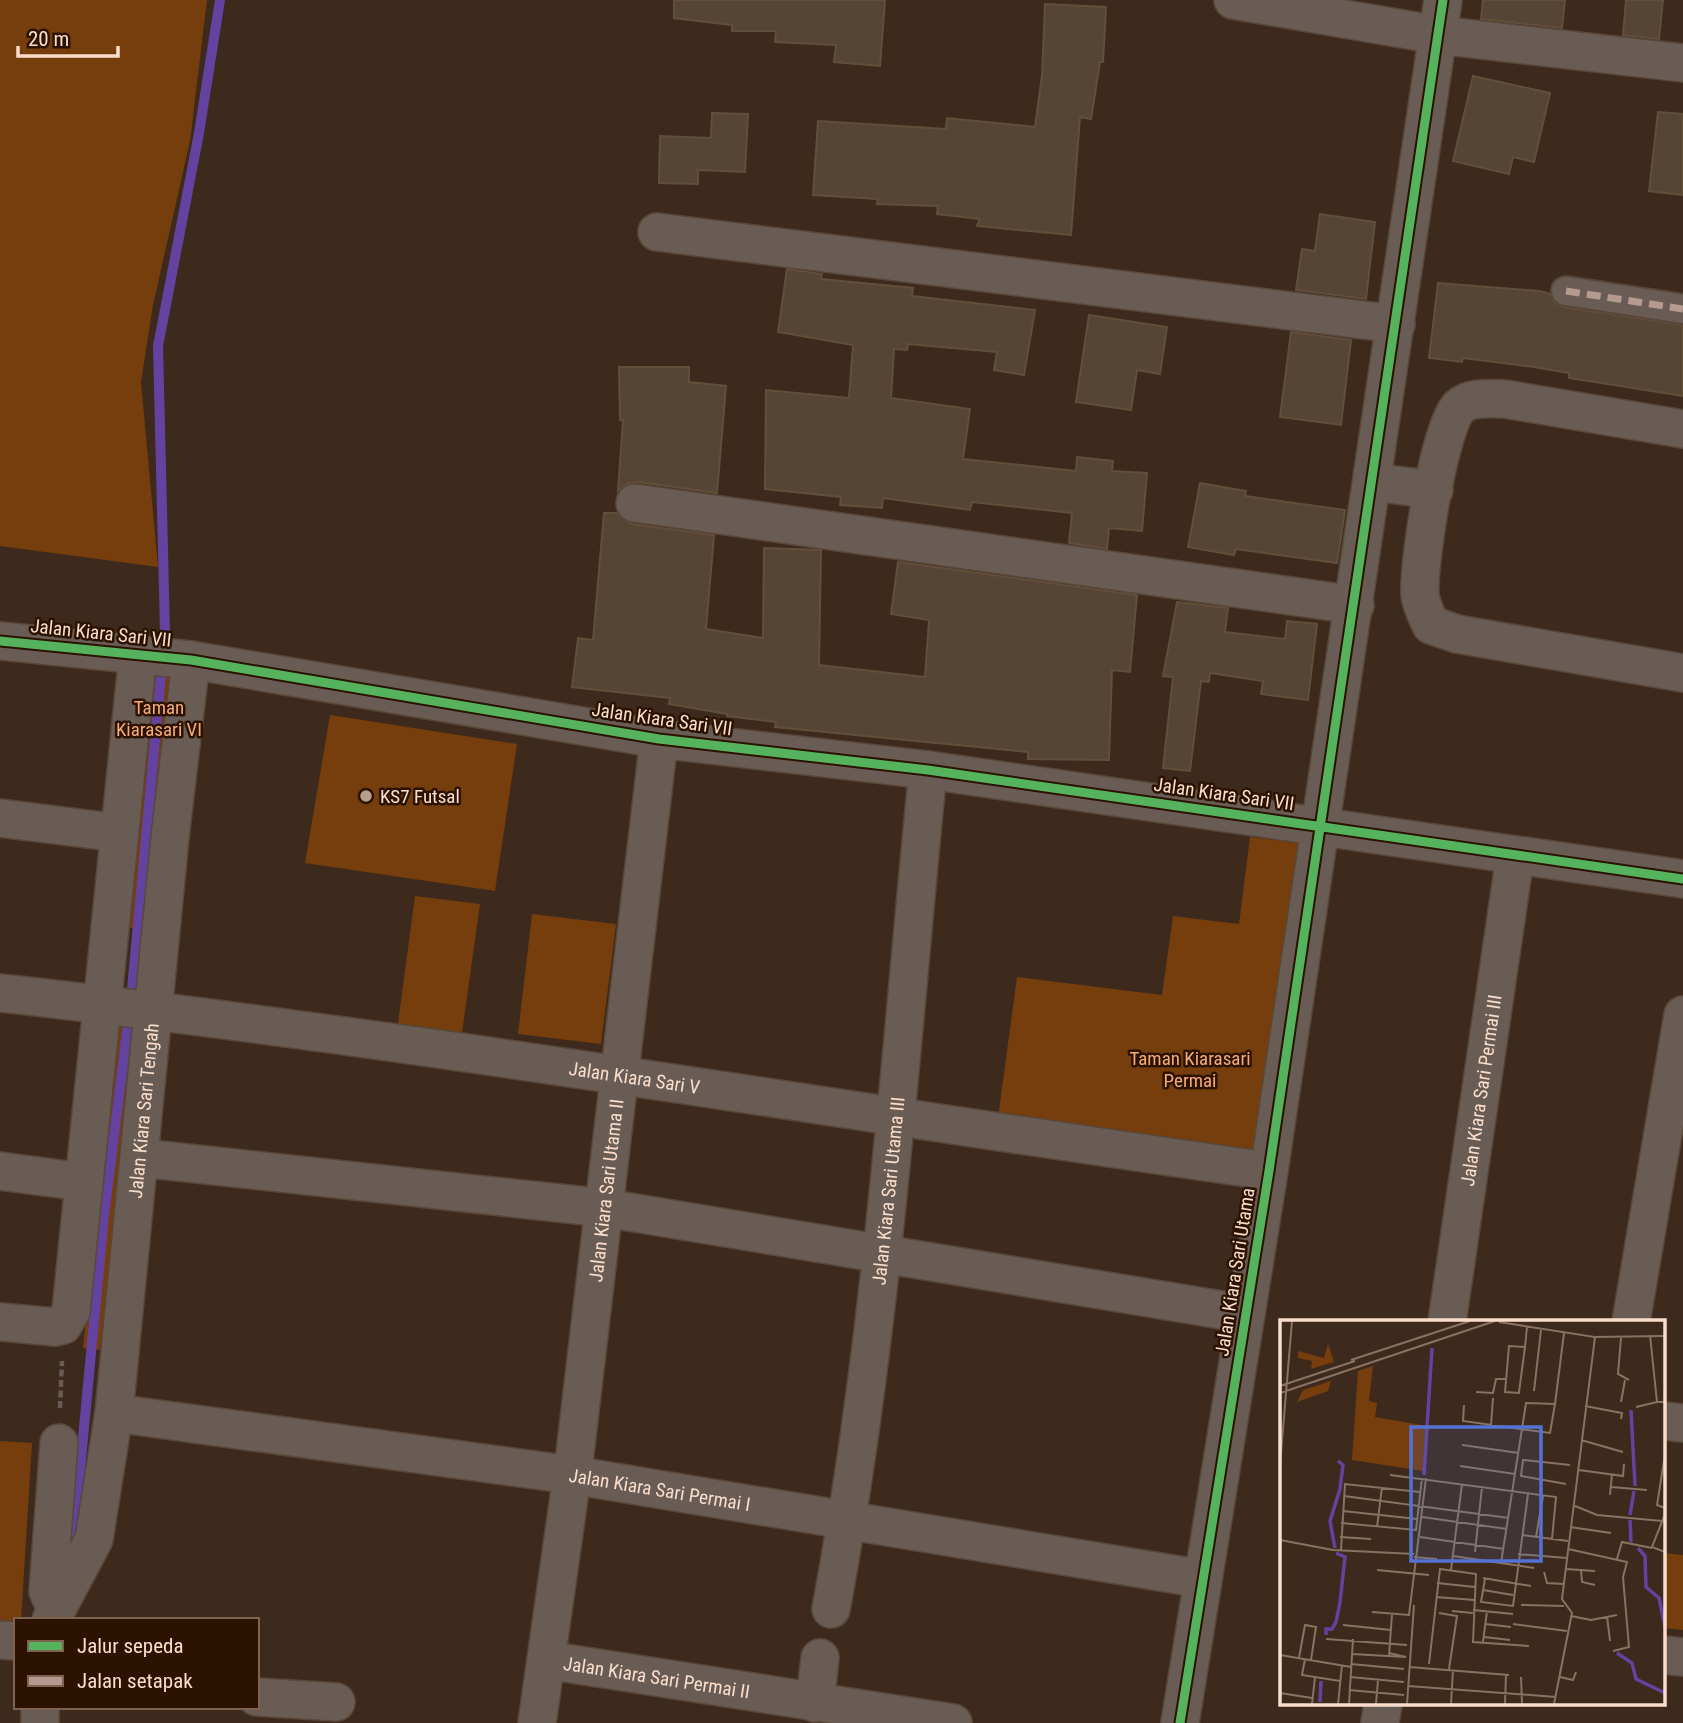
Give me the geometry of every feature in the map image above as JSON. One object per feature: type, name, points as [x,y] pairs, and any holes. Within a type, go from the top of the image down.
[{"type":"street","points":[[1233,0],[1441,18],[1683,63]]},
{"type":"street","name":"Jalan Kiara Sari Utama","points":[[1180,1723],[1269,1171],[1441,18]]},
{"type":"street","points":[[657,232],[1396,324]]},
{"type":"street","points":[[1566,291],[1683,309]]},
{"type":"street","points":[[1683,429],[1505,399],[1479,398],[1460,405],[1447,426],[1421,559],[1420,597],[1431,625],[1457,634],[1683,673]]},
{"type":"street","points":[[1373,482],[1434,490]]},
{"type":"street","points":[[635,503],[1354,605]]},
{"type":"street","points":[[1367,522],[1426,533]]},
{"type":"street","name":"Jalan Kiara Sari VII","points":[[0,641],[164,657],[659,738],[928,770],[1683,879]]},
{"type":"street","name":"Jalan Kiara Sari Tengah","points":[[64,1593],[94,1539],[114,1413],[141,1158],[128,1008],[119,833],[164,657]]},
{"type":"street","name":"Jalan Kiara Sari Tengah","points":[[67,1318],[83,1182],[128,1008],[164,657]]},
{"type":"street","name":"Jalan Kiara Sari Utama II","points":[[572,1475],[659,738]]},
{"type":"street","name":"Jalan Kiara Sari Utama III","points":[[831,1609],[848,1519],[883,1254],[928,770]]},
{"type":"street","points":[[0,818],[119,833]]},
{"type":"street","name":"Jalan Kiara Sari Permai III","points":[[1447,1320],[1515,856]]},
{"type":"street","name":"Jalan Kiara Sari V","points":[[0,993],[618,1073],[894,1118],[1269,1171]]},
{"type":"street","points":[[1631,1320],[1683,1016]]},
{"type":"street","points":[[141,1158],[605,1208],[1246,1314]]},
{"type":"street","points":[[0,1171],[83,1182]]},
{"type":"street","points":[[0,1322],[67,1318]]},
{"type":"street","name":"Jalan Kiara Sari Permai I","points":[[114,1413],[572,1475],[1203,1579]]},
{"type":"street","points":[[59,1443],[48,1591],[64,1593]]},
{"type":"street","name":"Jalan Kiara Sari Permai II","points":[[572,1475],[546,1661],[953,1723]]},
{"type":"street","points":[[815,1703],[820,1658]]},
{"type":"street","points":[[537,1723],[546,1661]]},
{"type":"street","points":[[259,1697],[336,1702]]},
{"type":"path","points":[[59,1443],[67,1318]]},
{"type":"green space","points":[[0,0],[207,0],[190,141],[153,305],[141,382],[158,567],[0,546]]},
{"type":"green space","name":"Taman Kiarasari VI","points":[[138,671],[189,681],[161,930],[115,927]]},
{"type":"green space","points":[[330,715],[517,744],[495,891],[305,863]]},
{"type":"green space","name":"Taman Kiarasari Permai","points":[[1250,837],[1298,843],[1258,1158],[997,1125],[1017,977],[1162,995],[1173,916],[1239,924]]},
{"type":"green space","points":[[415,896],[480,904],[461,1040],[397,1031]]},
{"type":"green space","points":[[532,914],[616,924],[601,1044],[518,1034]]},
{"type":"green space","points":[[116,1023],[134,1024],[100,1350],[83,1348]]},
{"type":"green space","points":[[0,1441],[32,1443],[21,1618],[14,1618],[14,1624],[0,1623]]},
{"type":"green space","points":[[1666,1553],[1683,1555],[1683,1630],[1666,1628]]},
{"type":"building","points":[[674,0],[885,0],[880,66],[834,62],[836,45],[775,42],[776,31],[732,31],[732,25],[674,18]]},
{"type":"building","points":[[1483,0],[1565,0],[1562,28],[1481,19]]},
{"type":"building","points":[[1626,0],[1663,0],[1659,39],[1623,35]]},
{"type":"building","points":[[1045,4],[1106,7],[1103,62],[1100,62],[1091,119],[1080,117],[1071,235],[977,226],[980,219],[937,214],[938,206],[877,204],[878,199],[813,195],[818,121],[946,129],[947,118],[1035,127],[1042,76]]},
{"type":"building","points":[[1473,76],[1550,93],[1534,162],[1513,157],[1509,174],[1453,161]]},
{"type":"building","points":[[1658,112],[1683,114],[1683,195],[1649,191]]},
{"type":"building","points":[[712,113],[748,114],[745,172],[698,170],[698,184],[659,183],[660,136],[711,138]]},
{"type":"building","points":[[1320,214],[1375,222],[1366,299],[1296,290],[1302,249],[1315,251]]},
{"type":"building","points":[[787,269],[822,274],[821,279],[913,288],[912,296],[1035,310],[1024,375],[994,370],[997,352],[908,344],[907,350],[894,349],[891,398],[970,409],[963,459],[1076,471],[1077,457],[1113,461],[1112,471],[1147,473],[1142,531],[1109,528],[1107,549],[1069,543],[1072,513],[972,502],[970,510],[883,498],[882,508],[840,505],[841,497],[765,489],[766,390],[849,398],[853,345],[778,332]]},
{"type":"building","points":[[1438,283],[1540,291],[1550,294],[1555,303],[1563,307],[1683,325],[1683,396],[1569,378],[1569,373],[1534,367],[1463,358],[1462,362],[1429,358]]},
{"type":"building","points":[[1089,315],[1167,327],[1160,374],[1137,370],[1131,410],[1076,402]]},
{"type":"building","points":[[1291,332],[1351,340],[1341,425],[1280,417]]},
{"type":"building","points":[[619,367],[689,367],[689,382],[726,386],[717,493],[638,482],[627,484],[618,491],[623,420],[620,420]]},
{"type":"building","points":[[1200,483],[1246,491],[1245,496],[1345,510],[1337,563],[1236,549],[1234,555],[1188,547]]},
{"type":"building","points":[[604,513],[617,513],[632,524],[714,535],[706,629],[763,638],[764,548],[821,550],[819,665],[925,677],[929,620],[891,614],[898,562],[1137,595],[1130,672],[1112,670],[1109,760],[1028,759],[1028,752],[775,727],[776,722],[727,716],[669,704],[670,698],[572,687],[578,638],[593,640]]},
{"type":"building","points":[[1177,602],[1228,608],[1225,632],[1285,639],[1287,621],[1317,624],[1308,700],[1261,694],[1263,681],[1210,673],[1209,682],[1201,681],[1190,771],[1163,768],[1173,677],[1163,676]]},
{"type":"waterway","points":[[131,1000],[165,632],[158,346],[199,133],[220,0]]},
{"type":"waterway","points":[[65,1551],[74,1533],[104,1216],[129,1015]]},
{"type":"marked path","points":[[1566,291],[1683,309]]},
{"type":"cycle path","points":[[1180,1723],[1269,1171],[1443,0]]},
{"type":"cycle path","points":[[0,641],[191,660],[659,739],[928,770],[1683,879]]},
{"type":"place","name":"KS7 Futsal","points":[[366,796]]}]
